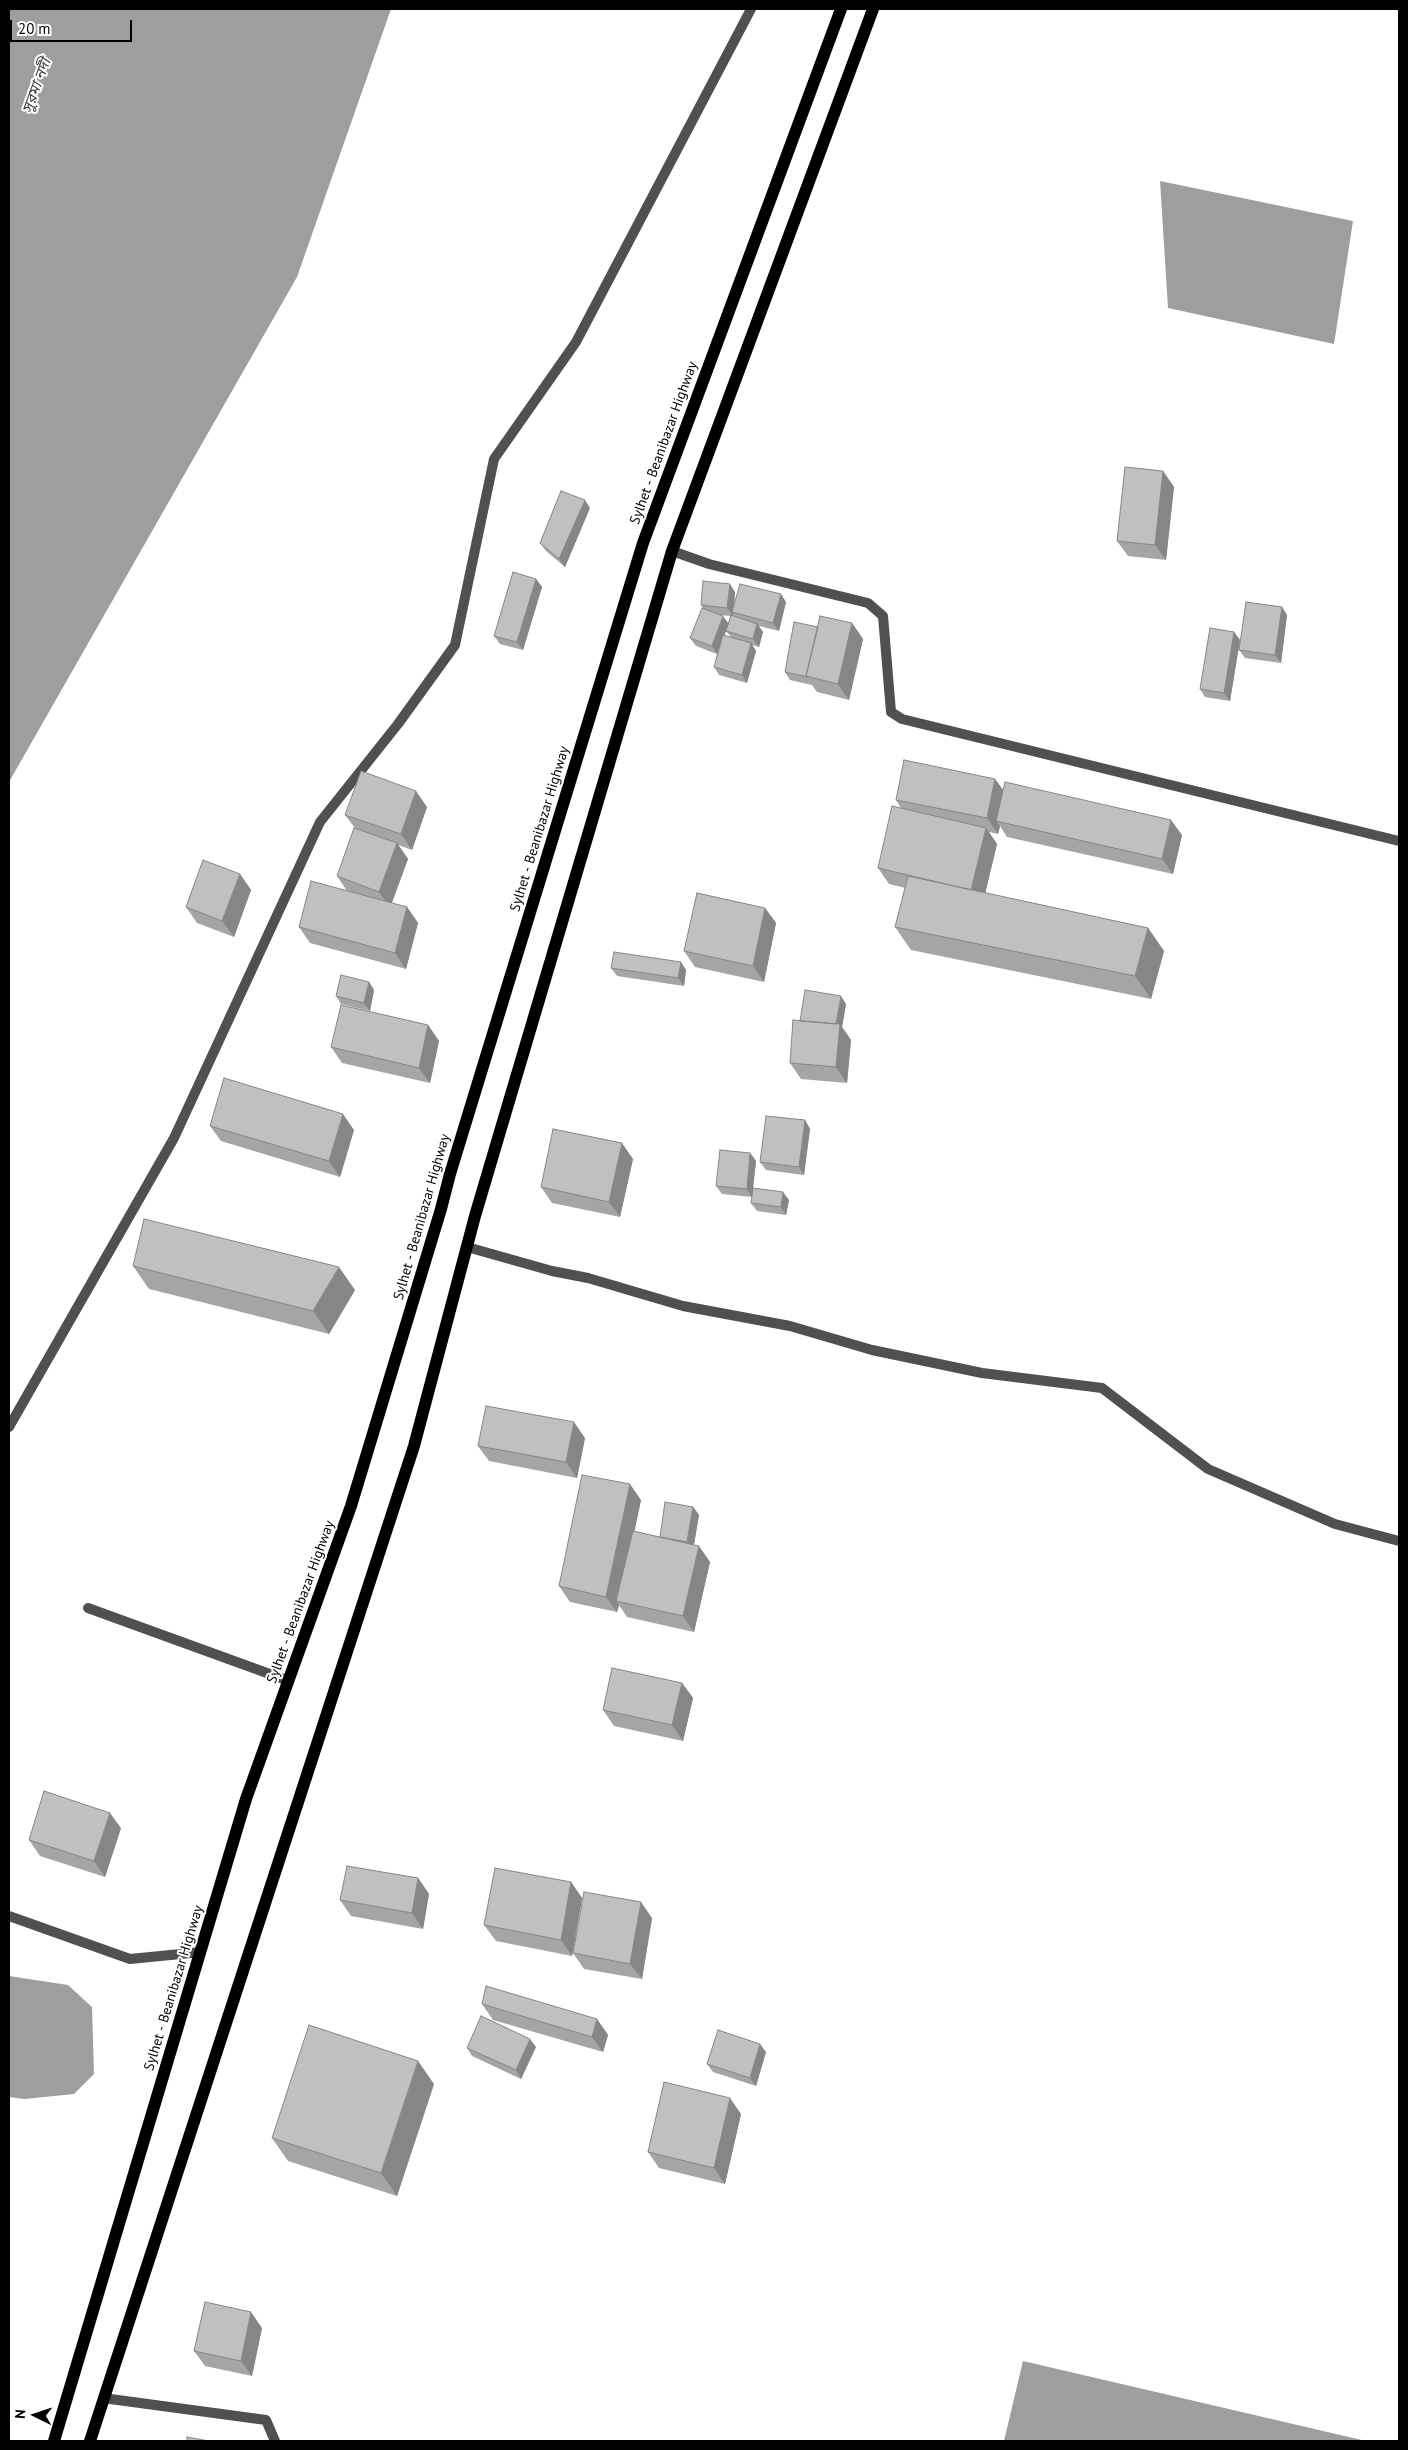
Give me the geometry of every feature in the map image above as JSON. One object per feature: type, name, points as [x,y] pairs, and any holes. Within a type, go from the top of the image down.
[{"type":"main road","name":"Sylhet - Beanibazar Highway","points":[[54,2441],[246,1799],[351,1506],[441,1209],[455,1154],[643,543],[841,9]]},
{"type":"main road","points":[[90,2441],[414,1446],[467,1247],[672,551],[873,9]]},
{"type":"street","points":[[9,1427],[174,1138],[320,822],[398,724],[455,645],[494,459],[576,342],[751,9]]},
{"type":"street","points":[[672,551],[709,564],[868,603],[883,616],[891,712],[902,719],[1399,841]]},
{"type":"street","points":[[467,1247],[552,1271],[588,1278],[683,1306],[790,1326],[872,1350],[982,1373],[1102,1388],[1208,1469],[1335,1524],[1399,1542]]},
{"type":"street","points":[[88,1608],[289,1681]]},
{"type":"street","points":[[9,1916],[130,1959],[201,1952]]},
{"type":"street","points":[[103,2398],[266,2420],[275,2441]]},
{"type":"water","name":"সুরমা নদী","points":[[9,9],[391,9],[297,277],[9,782]]},
{"type":"water","points":[[1160,181],[1353,221],[1334,344],[1168,308]]},
{"type":"water","points":[[9,1976],[68,1985],[92,2007],[94,2074],[74,2094],[24,2099],[9,2097]]},
{"type":"water","points":[[1023,2361],[1366,2441],[1004,2441]]},
{"type":"building","points":[[1125,467],[1163,471],[1155,545],[1117,541]]},
{"type":"building","points":[[561,491],[585,500],[559,559],[540,543]]},
{"type":"building","points":[[513,572],[536,579],[517,642],[494,636]]},
{"type":"building","points":[[703,581],[730,584],[727,608],[701,605]]},
{"type":"building","points":[[740,584],[781,594],[773,623],[732,612]]},
{"type":"building","points":[[1246,602],[1282,607],[1275,655],[1239,650]]},
{"type":"building","points":[[702,608],[723,616],[712,646],[690,638]]},
{"type":"building","points":[[731,615],[757,624],[753,639],[726,631]]},
{"type":"building","points":[[820,616],[852,623],[838,684],[806,676]]},
{"type":"building","points":[[794,622],[818,627],[806,676],[808,677],[785,672]]},
{"type":"building","points":[[1210,628],[1234,632],[1224,693],[1200,689]]},
{"type":"building","points":[[723,635],[751,643],[742,675],[714,667]]},
{"type":"building","points":[[904,760],[995,779],[987,818],[896,800]]},
{"type":"building","points":[[361,771],[416,791],[401,834],[345,815]]},
{"type":"building","points":[[1005,782],[1171,820],[1162,859],[996,821]]},
{"type":"building","points":[[892,806],[986,828],[971,890],[878,868]]},
{"type":"building","points":[[354,828],[397,843],[379,892],[337,876]]},
{"type":"building","points":[[203,860],[240,874],[222,921],[186,907]]},
{"type":"building","points":[[908,876],[1148,928],[1135,976],[895,927]]},
{"type":"building","points":[[311,881],[407,907],[395,953],[299,927]]},
{"type":"building","points":[[697,893],[765,908],[753,966],[684,951]]},
{"type":"building","points":[[614,952],[681,962],[678,978],[611,968]]},
{"type":"building","points":[[341,975],[369,982],[364,1003],[336,996]]},
{"type":"building","points":[[805,990],[841,996],[836,1024],[800,1021]]},
{"type":"building","points":[[341,1005],[428,1025],[419,1068],[331,1047]]},
{"type":"building","points":[[793,1020],[840,1024],[836,1067],[790,1063]]},
{"type":"building","points":[[224,1078],[343,1114],[329,1161],[210,1126]]},
{"type":"building","points":[[766,1116],[805,1120],[799,1167],[760,1162]]},
{"type":"building","points":[[553,1129],[622,1143],[609,1202],[541,1187]]},
{"type":"building","points":[[720,1150],[750,1153],[747,1189],[716,1186]]},
{"type":"building","points":[[753,1188],[783,1192],[781,1207],[751,1203]]},
{"type":"building","points":[[144,1219],[339,1267],[313,1311],[133,1266]]},
{"type":"building","points":[[486,1406],[574,1422],[566,1462],[478,1446]]},
{"type":"building","points":[[582,1475],[630,1484],[606,1597],[559,1586]]},
{"type":"building","points":[[665,1502],[693,1507],[687,1542],[660,1537]]},
{"type":"building","points":[[633,1531],[699,1546],[683,1616],[616,1601]]},
{"type":"building","points":[[612,1668],[682,1683],[672,1725],[603,1710]]},
{"type":"building","points":[[44,1791],[110,1813],[94,1861],[29,1840]]},
{"type":"building","points":[[347,1866],[418,1878],[412,1913],[340,1900]]},
{"type":"building","points":[[495,1868],[571,1882],[561,1940],[484,1925]]},
{"type":"building","points":[[584,1892],[641,1902],[630,1964],[573,1953]]},
{"type":"building","points":[[486,1986],[597,2019],[592,2037],[482,2004]]},
{"type":"building","points":[[481,2016],[530,2039],[516,2070],[467,2048]]},
{"type":"building","points":[[309,2025],[418,2061],[381,2173],[272,2138]]},
{"type":"building","points":[[718,2030],[760,2044],[750,2078],[707,2064]]},
{"type":"building","points":[[664,2082],[730,2098],[714,2168],[648,2152]]},
{"type":"building","points":[[205,2302],[251,2312],[241,2361],[194,2351]]},
{"type":"building","points":[[187,2437],[209,2441],[187,2441]]}]
